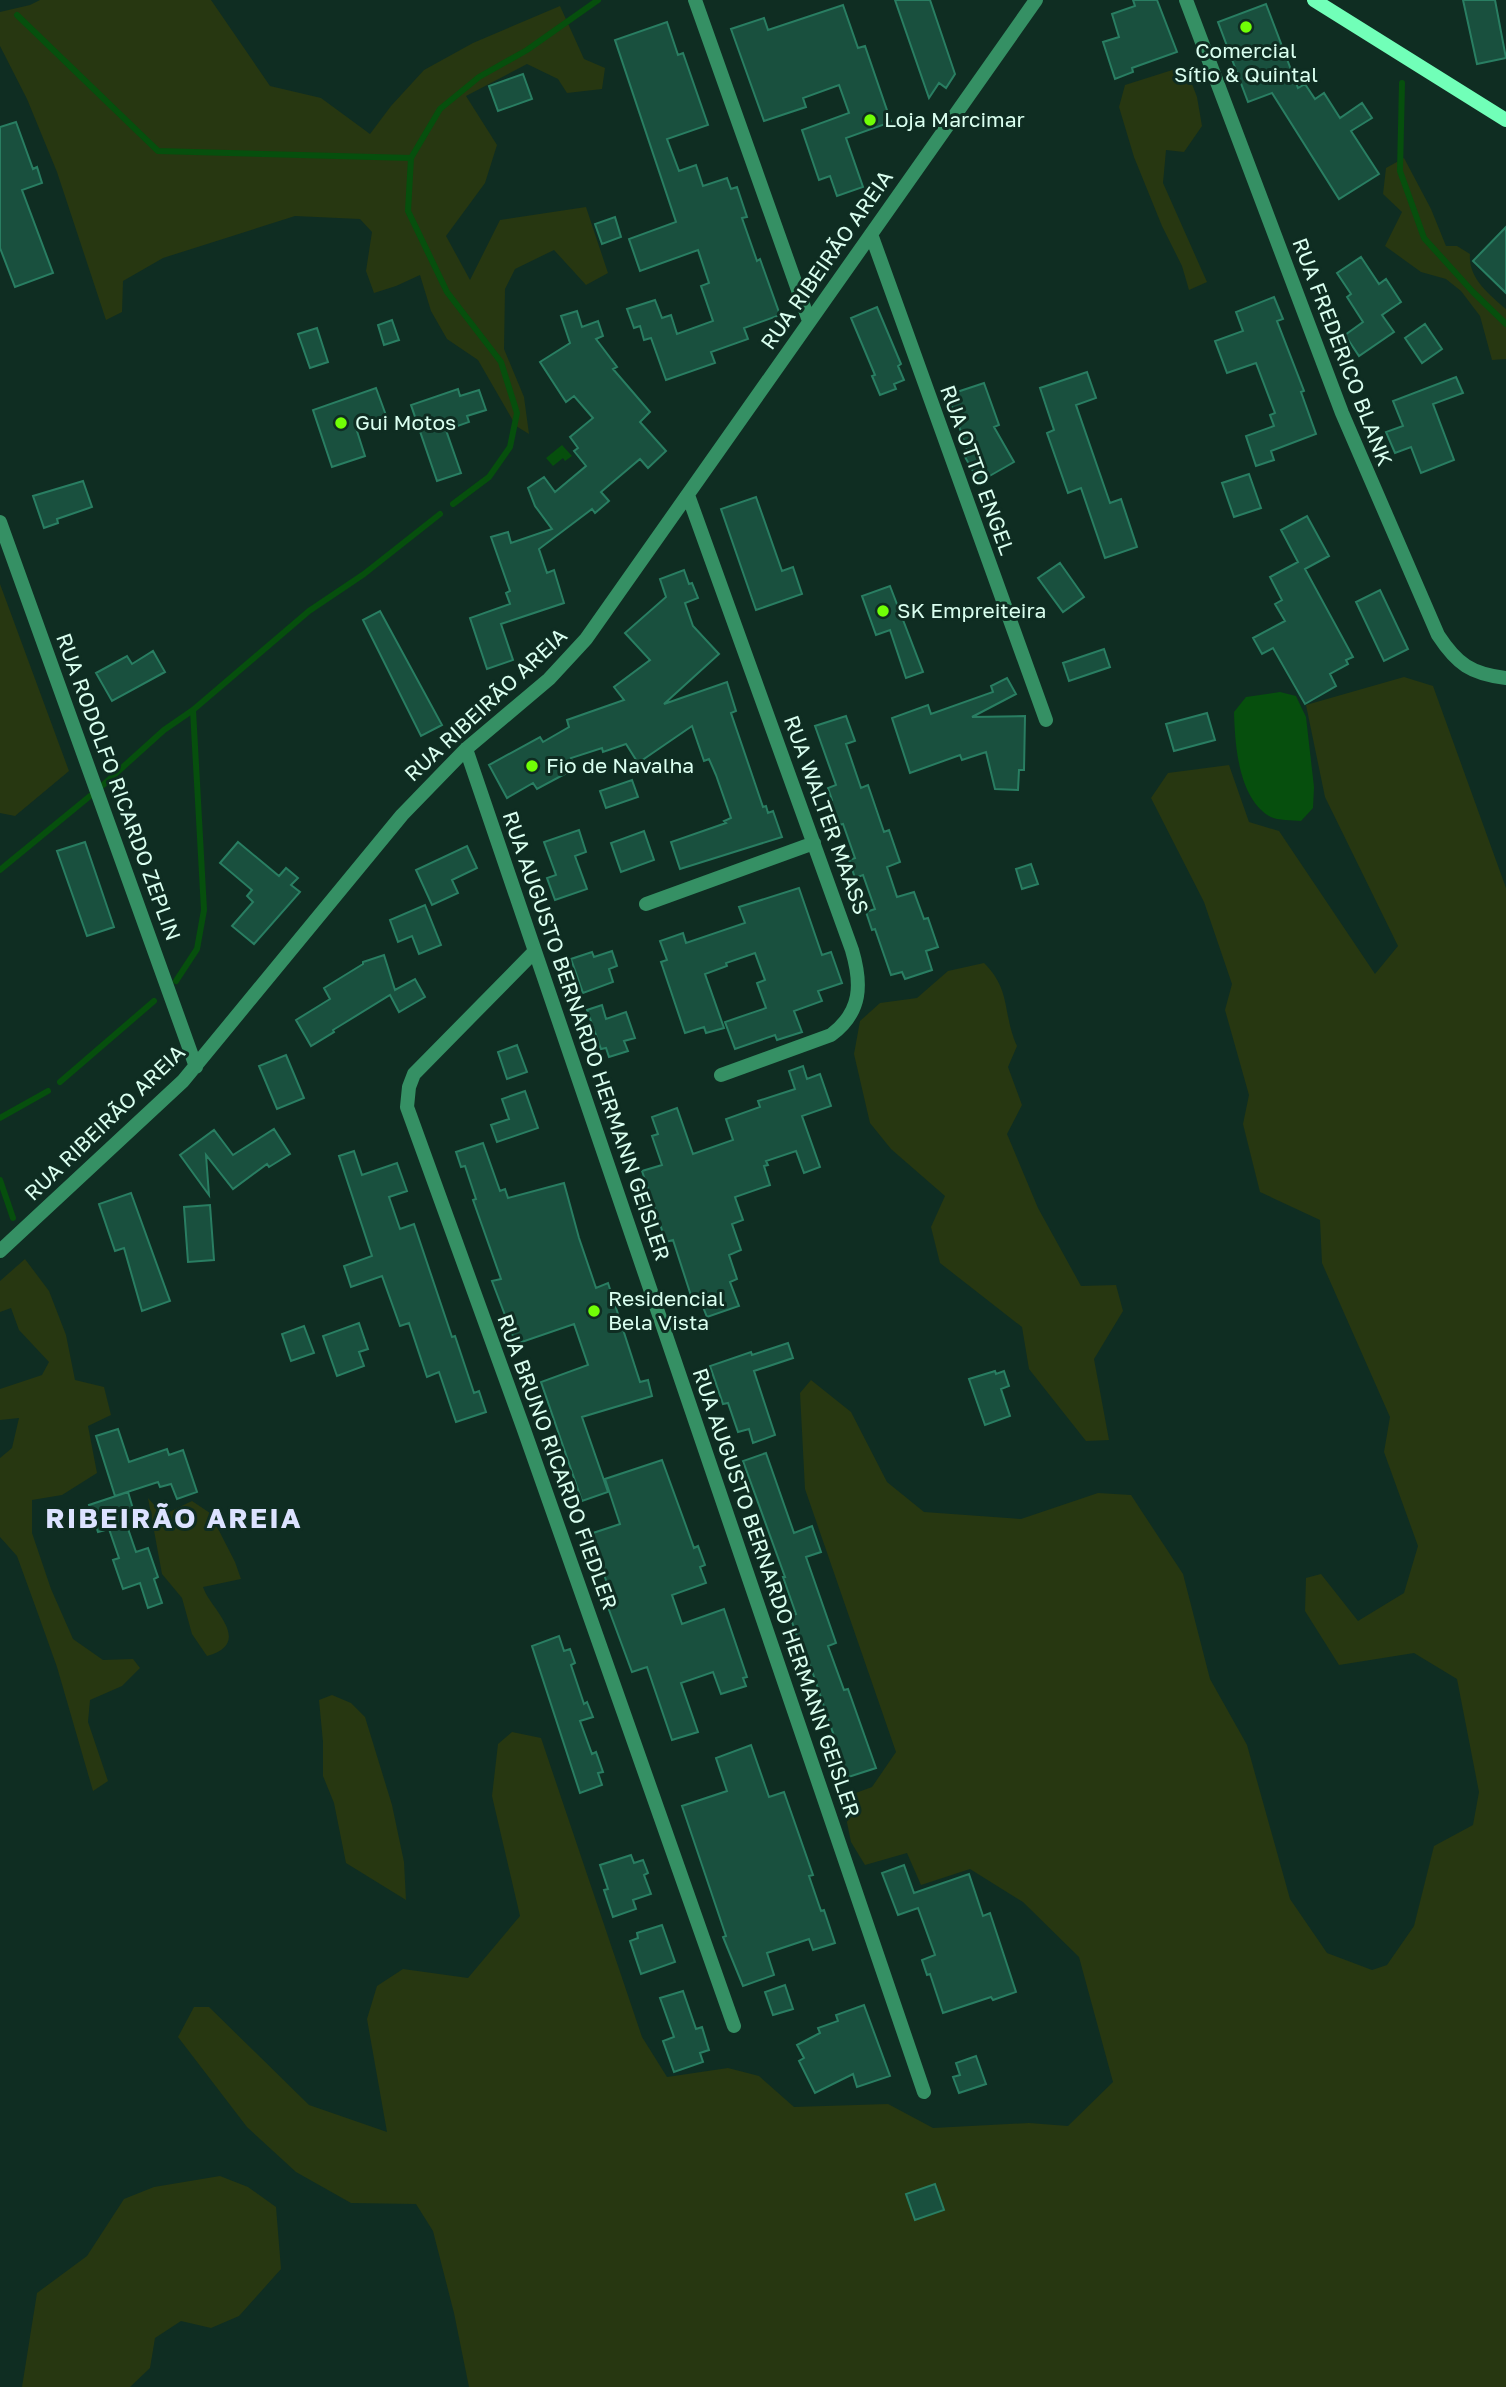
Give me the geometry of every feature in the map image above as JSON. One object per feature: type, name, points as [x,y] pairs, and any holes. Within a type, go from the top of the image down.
[{"type":"street","points":[[695,0],[809,321]]},
{"type":"street","name":"RUA RIBEIRÃO AREIA","points":[[0,1251],[196,1067],[402,815],[466,749],[533,694],[569,659],[601,619],[1036,0]]},
{"type":"street","name":"RUA FREDERICO BLANK","points":[[1186,0],[1342,413],[1437,635],[1462,665],[1475,672],[1506,678]]},
{"type":"street","points":[[1314,0],[1506,120]]},
{"type":"street","name":"RUA OTTO ENGEL","points":[[870,234],[1046,720]]},
{"type":"street","name":"RUA WALTER MAASS","points":[[688,495],[852,950],[859,984],[857,999],[841,1027],[831,1035],[721,1074]]},
{"type":"street","name":"RUA RODOLFO RICARDO ZEPLIN","points":[[0,522],[196,1067]]},
{"type":"street","name":"RUA AUGUSTO BERNARDO HERMANN GEISLER","points":[[466,749],[924,2092]]},
{"type":"street","points":[[646,904],[814,843]]},
{"type":"street","name":"RUA BRUNO RICARDO FIEDLER","points":[[535,951],[414,1074],[409,1087],[407,1107],[734,2026]]},
{"type":"shaded area","points":[[40,0],[211,0],[270,86],[321,98],[370,134],[424,70],[473,43],[560,6],[584,59],[605,68],[602,89],[567,93],[558,79],[527,64],[466,96],[497,145],[485,183],[446,236],[470,280],[500,220],[586,207],[608,273],[586,285],[554,250],[515,269],[505,289],[504,349],[524,397],[529,434],[516,426],[478,360],[447,339],[431,311],[420,275],[374,293],[366,271],[372,232],[360,219],[295,216],[163,258],[123,281],[122,312],[106,320],[57,172],[27,99],[0,46],[0,12]]},
{"type":"shaded area","points":[[1185,66],[1197,97],[1202,126],[1184,152],[1166,150],[1163,183],[1207,282],[1189,290],[1182,266],[1162,226],[1134,157],[1119,107],[1125,85]]},
{"type":"shaded area","points":[[1404,158],[1431,209],[1446,246],[1457,246],[1470,254],[1472,271],[1476,278],[1506,309],[1506,359],[1492,360],[1480,316],[1461,291],[1446,279],[1421,272],[1385,246],[1402,212],[1383,194],[1386,168]]},
{"type":"shaded area","points":[[562,445],[572,456],[565,461],[563,458],[553,466],[546,458]]},
{"type":"shaded area","points":[[0,584],[69,771],[15,816],[0,813]]},
{"type":"shaded area","points":[[1404,677],[1433,686],[1506,888],[1506,2387],[469,2387],[433,2231],[416,2204],[351,2203],[296,2172],[247,2127],[178,2037],[194,2007],[209,2007],[309,2105],[387,2132],[367,2019],[377,1986],[403,1969],[468,1978],[520,1916],[492,1796],[498,1744],[512,1732],[541,1738],[642,2037],[667,2077],[728,2068],[759,2076],[794,2107],[888,2104],[933,2128],[1029,2123],[1068,2126],[1113,2082],[1079,1957],[1023,1902],[970,1869],[921,1885],[907,1853],[865,1865],[851,1842],[842,1798],[872,1787],[896,1752],[805,1489],[800,1393],[811,1380],[851,1412],[887,1482],[924,1512],[1021,1519],[1098,1493],[1131,1495],[1183,1574],[1210,1679],[1247,1745],[1290,1899],[1327,1953],[1372,1970],[1387,1965],[1414,1926],[1434,1846],[1473,1825],[1479,1792],[1457,1679],[1414,1653],[1339,1665],[1305,1611],[1306,1578],[1321,1574],[1358,1621],[1404,1593],[1418,1546],[1384,1452],[1390,1417],[1322,1263],[1320,1220],[1260,1192],[1243,1124],[1249,1095],[1225,1010],[1232,984],[1204,902],[1151,798],[1168,773],[1229,765],[1249,822],[1279,831],[1375,974],[1398,946],[1325,797],[1306,705]]},
{"type":"shaded area","points":[[1280,692],[1296,696],[1306,717],[1314,787],[1313,808],[1301,821],[1272,818],[1259,807],[1245,783],[1237,754],[1234,712],[1246,697]]},
{"type":"shaded area","points":[[984,963],[993,973],[1003,993],[1017,1046],[1008,1067],[1022,1105],[1007,1134],[1038,1208],[1081,1286],[1116,1285],[1123,1311],[1094,1359],[1109,1440],[1086,1441],[1029,1369],[1022,1327],[940,1263],[931,1227],[945,1196],[891,1149],[870,1123],[854,1054],[860,1021],[880,1003],[917,998],[948,971]]},
{"type":"shaded area","points":[[25,1259],[49,1291],[66,1335],[75,1380],[104,1387],[111,1415],[88,1426],[97,1473],[62,1495],[32,1500],[32,1533],[51,1589],[73,1639],[103,1660],[133,1659],[140,1668],[122,1686],[90,1700],[88,1722],[108,1781],[93,1791],[57,1667],[17,1556],[0,1537],[0,1458],[12,1448],[19,1418],[0,1420],[0,1389],[42,1375],[49,1362],[19,1330],[11,1308],[0,1312],[0,1281]]},
{"type":"shaded area","points":[[148,1498],[163,1515],[192,1501],[210,1513],[235,1562],[241,1579],[203,1587],[226,1624],[229,1634],[228,1642],[221,1650],[207,1656],[192,1634],[182,1598],[162,1574]]},
{"type":"shaded area","points":[[332,1695],[351,1703],[365,1717],[392,1805],[404,1862],[406,1900],[346,1863],[334,1803],[323,1776],[319,1700]]},
{"type":"shaded area","points":[[220,2176],[248,2187],[276,2207],[281,2269],[239,2316],[211,2328],[181,2321],[155,2338],[150,2368],[130,2387],[22,2387],[37,2293],[87,2256],[124,2199],[154,2187]]},
{"type":"building","points":[[895,0],[930,0],[955,74],[946,88],[939,83],[929,98]]},
{"type":"building","points":[[1133,0],[1157,0],[1177,52],[1132,68],[1133,72],[1115,79],[1103,42],[1119,37],[1112,14],[1135,6]]},
{"type":"building","points":[[1463,0],[1495,0],[1506,58],[1477,64]]},
{"type":"building","points":[[1266,4],[1298,88],[1305,84],[1315,99],[1324,93],[1340,118],[1362,103],[1372,118],[1351,131],[1379,174],[1339,199],[1272,93],[1248,102],[1218,22]]},
{"type":"building","points":[[843,5],[858,48],[865,46],[891,122],[846,138],[863,187],[837,196],[830,176],[819,180],[802,130],[849,113],[839,85],[803,98],[806,107],[764,121],[731,29],[764,18],[768,30]]},
{"type":"building","points":[[667,22],[678,55],[683,53],[708,125],[667,139],[679,171],[696,165],[703,186],[727,178],[731,189],[737,187],[747,217],[742,218],[780,315],[744,328],[748,339],[711,352],[715,363],[666,380],[651,338],[644,340],[640,326],[634,328],[627,309],[655,300],[662,318],[671,315],[677,334],[713,321],[701,286],[709,283],[698,250],[640,271],[629,239],[676,222],[615,40]]},
{"type":"building","points":[[523,74],[532,99],[498,111],[489,86]]},
{"type":"building","points":[[16,122],[33,169],[37,167],[42,183],[22,190],[53,273],[15,287],[0,248],[0,127]]},
{"type":"building","points":[[615,217],[621,237],[602,244],[595,224]]},
{"type":"building","points":[[1506,227],[1506,293],[1473,261]]},
{"type":"building","points":[[1361,257],[1379,284],[1386,279],[1401,302],[1382,315],[1394,332],[1359,356],[1345,335],[1363,322],[1347,297],[1351,294],[1337,273]]},
{"type":"building","points":[[1274,297],[1283,319],[1277,321],[1304,391],[1301,392],[1316,434],[1271,451],[1274,460],[1256,466],[1246,436],[1274,426],[1270,415],[1275,413],[1256,363],[1227,373],[1215,341],[1243,331],[1236,312]]},
{"type":"building","points":[[877,307],[901,364],[898,366],[904,380],[894,384],[896,389],[880,395],[872,376],[875,375],[851,318]]},
{"type":"building","points":[[577,311],[582,327],[598,321],[603,336],[596,339],[617,367],[613,369],[650,412],[640,422],[666,451],[648,468],[640,459],[601,492],[609,501],[595,513],[592,509],[539,549],[547,573],[554,570],[564,603],[501,624],[513,660],[487,669],[470,618],[510,604],[506,593],[510,591],[491,537],[508,532],[511,543],[552,529],[535,506],[528,488],[544,477],[555,492],[586,466],[574,451],[578,448],[570,437],[593,418],[574,396],[566,402],[540,362],[570,343],[561,316]]},
{"type":"building","points":[[392,320],[399,340],[384,345],[378,325]]},
{"type":"building","points":[[1425,324],[1442,349],[1422,363],[1405,338]]},
{"type":"building","points":[[317,328],[328,362],[310,368],[298,334]]},
{"type":"building","points":[[1087,372],[1096,398],[1076,405],[1110,503],[1121,499],[1137,547],[1105,558],[1081,488],[1068,493],[1047,433],[1054,430],[1040,388]]},
{"type":"building","points":[[1456,377],[1463,393],[1433,404],[1454,460],[1421,473],[1411,447],[1395,453],[1386,432],[1403,426],[1393,401]]},
{"type":"building","points":[[984,383],[999,425],[994,427],[1014,462],[979,482],[965,457],[969,455],[948,395]]},
{"type":"building","points":[[376,388],[387,418],[356,428],[365,456],[332,467],[313,410]]},
{"type":"building","points":[[458,389],[460,396],[479,390],[486,410],[467,416],[469,422],[446,430],[461,473],[437,481],[411,405]]},
{"type":"building","points":[[1249,474],[1261,508],[1234,517],[1222,483]]},
{"type":"building","points":[[83,481],[92,507],[57,519],[58,523],[44,528],[33,496]]},
{"type":"building","points":[[756,497],[782,571],[793,567],[802,594],[756,610],[721,509]]},
{"type":"building","points":[[1307,516],[1329,556],[1305,569],[1353,657],[1346,660],[1348,664],[1330,674],[1336,686],[1305,704],[1273,648],[1262,654],[1253,638],[1285,621],[1275,604],[1282,600],[1270,577],[1298,562],[1281,530]]},
{"type":"building","points":[[1060,563],[1084,597],[1063,612],[1038,578]]},
{"type":"building","points":[[684,570],[698,598],[685,603],[693,626],[719,654],[664,704],[727,682],[736,711],[731,713],[763,807],[766,806],[768,813],[773,811],[782,837],[680,869],[671,842],[726,823],[724,821],[731,818],[716,775],[709,759],[704,761],[692,726],[638,763],[626,744],[603,752],[602,748],[571,758],[576,768],[537,789],[533,783],[507,798],[489,765],[540,737],[543,742],[569,727],[567,720],[624,700],[614,687],[650,660],[625,633],[666,597],[660,579]]},
{"type":"building","points":[[890,586],[923,672],[906,678],[890,630],[876,635],[862,596]]},
{"type":"building","points":[[1380,590],[1408,649],[1384,661],[1356,602]]},
{"type":"building","points":[[380,611],[442,725],[421,736],[363,620]]},
{"type":"building","points":[[1104,649],[1110,667],[1069,681],[1063,663]]},
{"type":"building","points":[[153,651],[165,672],[112,701],[96,673],[127,656],[132,664]]},
{"type":"building","points":[[1007,678],[1016,694],[972,717],[1025,716],[1024,770],[1019,770],[1018,790],[995,789],[986,752],[962,760],[960,755],[910,773],[892,718],[928,705],[931,714],[993,692],[991,686]]},
{"type":"building","points":[[1207,713],[1215,740],[1174,751],[1166,724]]},
{"type":"building","points":[[846,716],[855,741],[846,744],[861,788],[868,785],[884,832],[889,830],[900,862],[887,867],[897,897],[914,892],[924,919],[928,918],[938,947],[926,951],[932,970],[905,979],[902,972],[891,975],[866,912],[875,909],[863,875],[855,878],[849,860],[855,858],[843,824],[835,826],[827,802],[832,800],[828,788],[836,785],[815,726]]},
{"type":"building","points":[[632,780],[638,797],[606,808],[600,791]]},
{"type":"building","points":[[579,830],[586,852],[575,856],[587,889],[555,900],[547,878],[556,875],[544,842]]},
{"type":"building","points":[[644,831],[654,860],[621,872],[611,843]]},
{"type":"building","points":[[85,842],[114,927],[87,936],[57,851]]},
{"type":"building","points":[[238,842],[279,876],[286,868],[298,878],[291,885],[300,892],[254,944],[232,926],[253,902],[247,896],[252,890],[220,863]]},
{"type":"building","points":[[467,846],[477,868],[452,880],[458,893],[432,905],[416,870]]},
{"type":"building","points":[[1031,864],[1038,884],[1022,889],[1016,869]]},
{"type":"building","points":[[799,888],[822,955],[831,952],[842,983],[818,991],[822,1001],[794,1011],[802,1032],[777,1040],[775,1035],[735,1049],[725,1022],[766,1008],[757,983],[765,980],[755,953],[705,974],[724,1028],[706,1033],[704,1027],[685,1033],[661,962],[667,960],[660,941],[683,933],[686,943],[745,923],[739,907]]},
{"type":"building","points":[[425,905],[441,945],[419,954],[412,936],[398,942],[390,920]]},
{"type":"building","points":[[612,951],[617,966],[609,969],[613,982],[583,993],[571,959],[592,952],[594,957]]},
{"type":"building","points":[[384,955],[395,990],[415,979],[425,997],[399,1012],[390,995],[311,1046],[296,1020],[330,999],[324,988],[363,962]]},
{"type":"building","points":[[602,1005],[606,1019],[626,1012],[635,1038],[624,1041],[628,1051],[609,1057],[606,1048],[601,1049],[587,1010]]},
{"type":"building","points":[[517,1045],[527,1072],[507,1079],[498,1052]]},
{"type":"building","points":[[286,1055],[304,1098],[277,1109],[259,1066]]},
{"type":"building","points":[[803,1066],[807,1079],[820,1074],[831,1106],[802,1116],[820,1167],[804,1173],[796,1151],[766,1161],[768,1165],[764,1166],[770,1185],[735,1197],[743,1220],[732,1224],[741,1250],[729,1255],[737,1279],[730,1282],[739,1306],[707,1317],[701,1302],[694,1305],[673,1240],[666,1242],[642,1171],[662,1165],[652,1136],[658,1134],[652,1117],[677,1108],[693,1154],[733,1140],[726,1119],[760,1107],[758,1101],[795,1089],[789,1071]]},
{"type":"building","points":[[525,1091],[538,1128],[497,1142],[491,1125],[509,1119],[502,1099]]},
{"type":"building","points":[[274,1129],[290,1154],[269,1167],[267,1164],[233,1189],[206,1155],[209,1195],[180,1155],[214,1130],[233,1155]]},
{"type":"building","points":[[483,1143],[500,1191],[505,1189],[508,1198],[564,1183],[596,1288],[608,1283],[640,1382],[648,1380],[652,1396],[582,1417],[608,1492],[582,1501],[541,1382],[588,1365],[574,1324],[516,1344],[492,1281],[501,1279],[473,1200],[476,1199],[465,1166],[461,1167],[456,1152]]},
{"type":"building","points":[[354,1151],[362,1175],[397,1163],[407,1191],[389,1197],[400,1229],[414,1224],[452,1337],[455,1336],[474,1393],[479,1391],[486,1412],[456,1422],[439,1372],[427,1377],[409,1323],[400,1326],[382,1276],[351,1287],[344,1266],[372,1256],[339,1156]]},
{"type":"building","points":[[131,1193],[170,1301],[142,1311],[124,1248],[115,1251],[99,1204]]},
{"type":"building","points":[[210,1205],[214,1260],[188,1262],[184,1207]]},
{"type":"building","points":[[359,1323],[368,1349],[359,1352],[364,1366],[337,1376],[323,1336]]},
{"type":"building","points":[[304,1326],[314,1353],[291,1361],[282,1334]]},
{"type":"building","points":[[788,1343],[793,1358],[754,1371],[775,1435],[753,1443],[749,1429],[738,1432],[728,1403],[723,1404],[710,1366]]},
{"type":"building","points":[[995,1371],[996,1374],[1004,1371],[1009,1386],[1001,1389],[1010,1416],[985,1425],[969,1379]]},
{"type":"building","points":[[118,1429],[129,1462],[167,1449],[169,1455],[183,1450],[197,1492],[177,1499],[171,1484],[160,1487],[158,1482],[115,1496],[96,1436]]},
{"type":"building","points":[[766,1453],[794,1533],[812,1526],[821,1552],[806,1557],[836,1643],[828,1646],[844,1690],[848,1689],[876,1768],[836,1781],[826,1754],[831,1752],[827,1741],[835,1739],[806,1653],[803,1654],[790,1616],[796,1614],[785,1577],[743,1461]]},
{"type":"building","points":[[662,1460],[694,1548],[698,1546],[705,1565],[700,1567],[706,1583],[672,1595],[682,1624],[724,1609],[747,1677],[743,1678],[746,1686],[721,1694],[713,1672],[681,1683],[698,1732],[672,1740],[647,1667],[632,1672],[602,1591],[609,1589],[590,1534],[620,1524],[605,1479]]},
{"type":"building","points":[[128,1492],[136,1519],[126,1523],[136,1552],[148,1548],[158,1577],[154,1579],[162,1603],[148,1608],[140,1583],[123,1589],[113,1560],[119,1558],[109,1529],[98,1532],[89,1505]]},
{"type":"building","points":[[559,1636],[564,1651],[570,1649],[575,1663],[571,1665],[584,1704],[587,1702],[593,1717],[580,1721],[592,1754],[596,1752],[603,1772],[598,1773],[602,1785],[580,1793],[532,1646]]},
{"type":"building","points":[[751,1745],[769,1797],[784,1792],[813,1875],[809,1876],[835,1943],[813,1950],[809,1939],[767,1953],[774,1975],[743,1986],[723,1937],[726,1936],[682,1806],[727,1791],[716,1758]]},
{"type":"building","points":[[631,1855],[634,1863],[643,1860],[648,1873],[644,1875],[651,1894],[633,1900],[636,1909],[613,1917],[604,1890],[608,1889],[600,1865]]},
{"type":"building","points":[[904,1865],[914,1893],[969,1874],[983,1916],[990,1913],[1016,1992],[993,2000],[991,1997],[943,2013],[930,1974],[927,1975],[922,1960],[935,1955],[918,1908],[898,1915],[882,1873]]},
{"type":"building","points":[[662,1925],[675,1962],[641,1974],[630,1941],[638,1938],[637,1933]]},
{"type":"building","points":[[785,1985],[793,2009],[773,2015],[765,1992]]},
{"type":"building","points":[[683,1991],[696,2029],[702,2027],[709,2050],[700,2053],[703,2062],[674,2072],[663,2041],[674,2037],[660,1998]]},
{"type":"building","points":[[864,2005],[890,2076],[857,2087],[853,2074],[815,2093],[799,2061],[804,2058],[797,2045],[820,2033],[818,2028],[838,2021],[836,2015]]},
{"type":"building","points":[[976,2056],[986,2084],[959,2093],[953,2077],[960,2075],[956,2063]]},
{"type":"building","points":[[935,2184],[944,2210],[915,2220],[906,2194]]},
{"type":"waterway","points":[[453,504],[489,477],[510,447],[517,413],[501,362],[447,292],[408,211],[411,158],[440,109],[479,77],[527,50],[598,0]]},
{"type":"waterway","points":[[17,15],[158,151],[411,158]]},
{"type":"waterway","points":[[1402,83],[1400,171],[1424,238],[1506,324]]},
{"type":"waterway","points":[[103,785],[164,730],[193,710],[309,611],[364,574],[440,514]]},
{"type":"waterway","points":[[176,981],[197,949],[204,910],[193,710]]},
{"type":"waterway","points":[[0,870],[90,796]]},
{"type":"waterway","points":[[60,1082],[154,1001]]},
{"type":"waterway","points":[[0,1118],[48,1091]]},
{"type":"waterway","points":[[0,1180],[13,1218]]},
{"type":"place","name":"Comercial Sítio & Quintal","points":[[1246,27]]},
{"type":"place","name":"Loja Marcimar","points":[[870,120]]},
{"type":"place","name":"Gui Motos","points":[[341,423]]},
{"type":"place","name":"SK Empreiteira","points":[[883,611]]},
{"type":"place","name":"Fio de Navalha","points":[[532,766]]},
{"type":"place","name":"Residencial Bela Vista","points":[[594,1311]]},
{"type":"district","name":"RIBEIRÃO AREIA","points":[[174,1518]]}]
